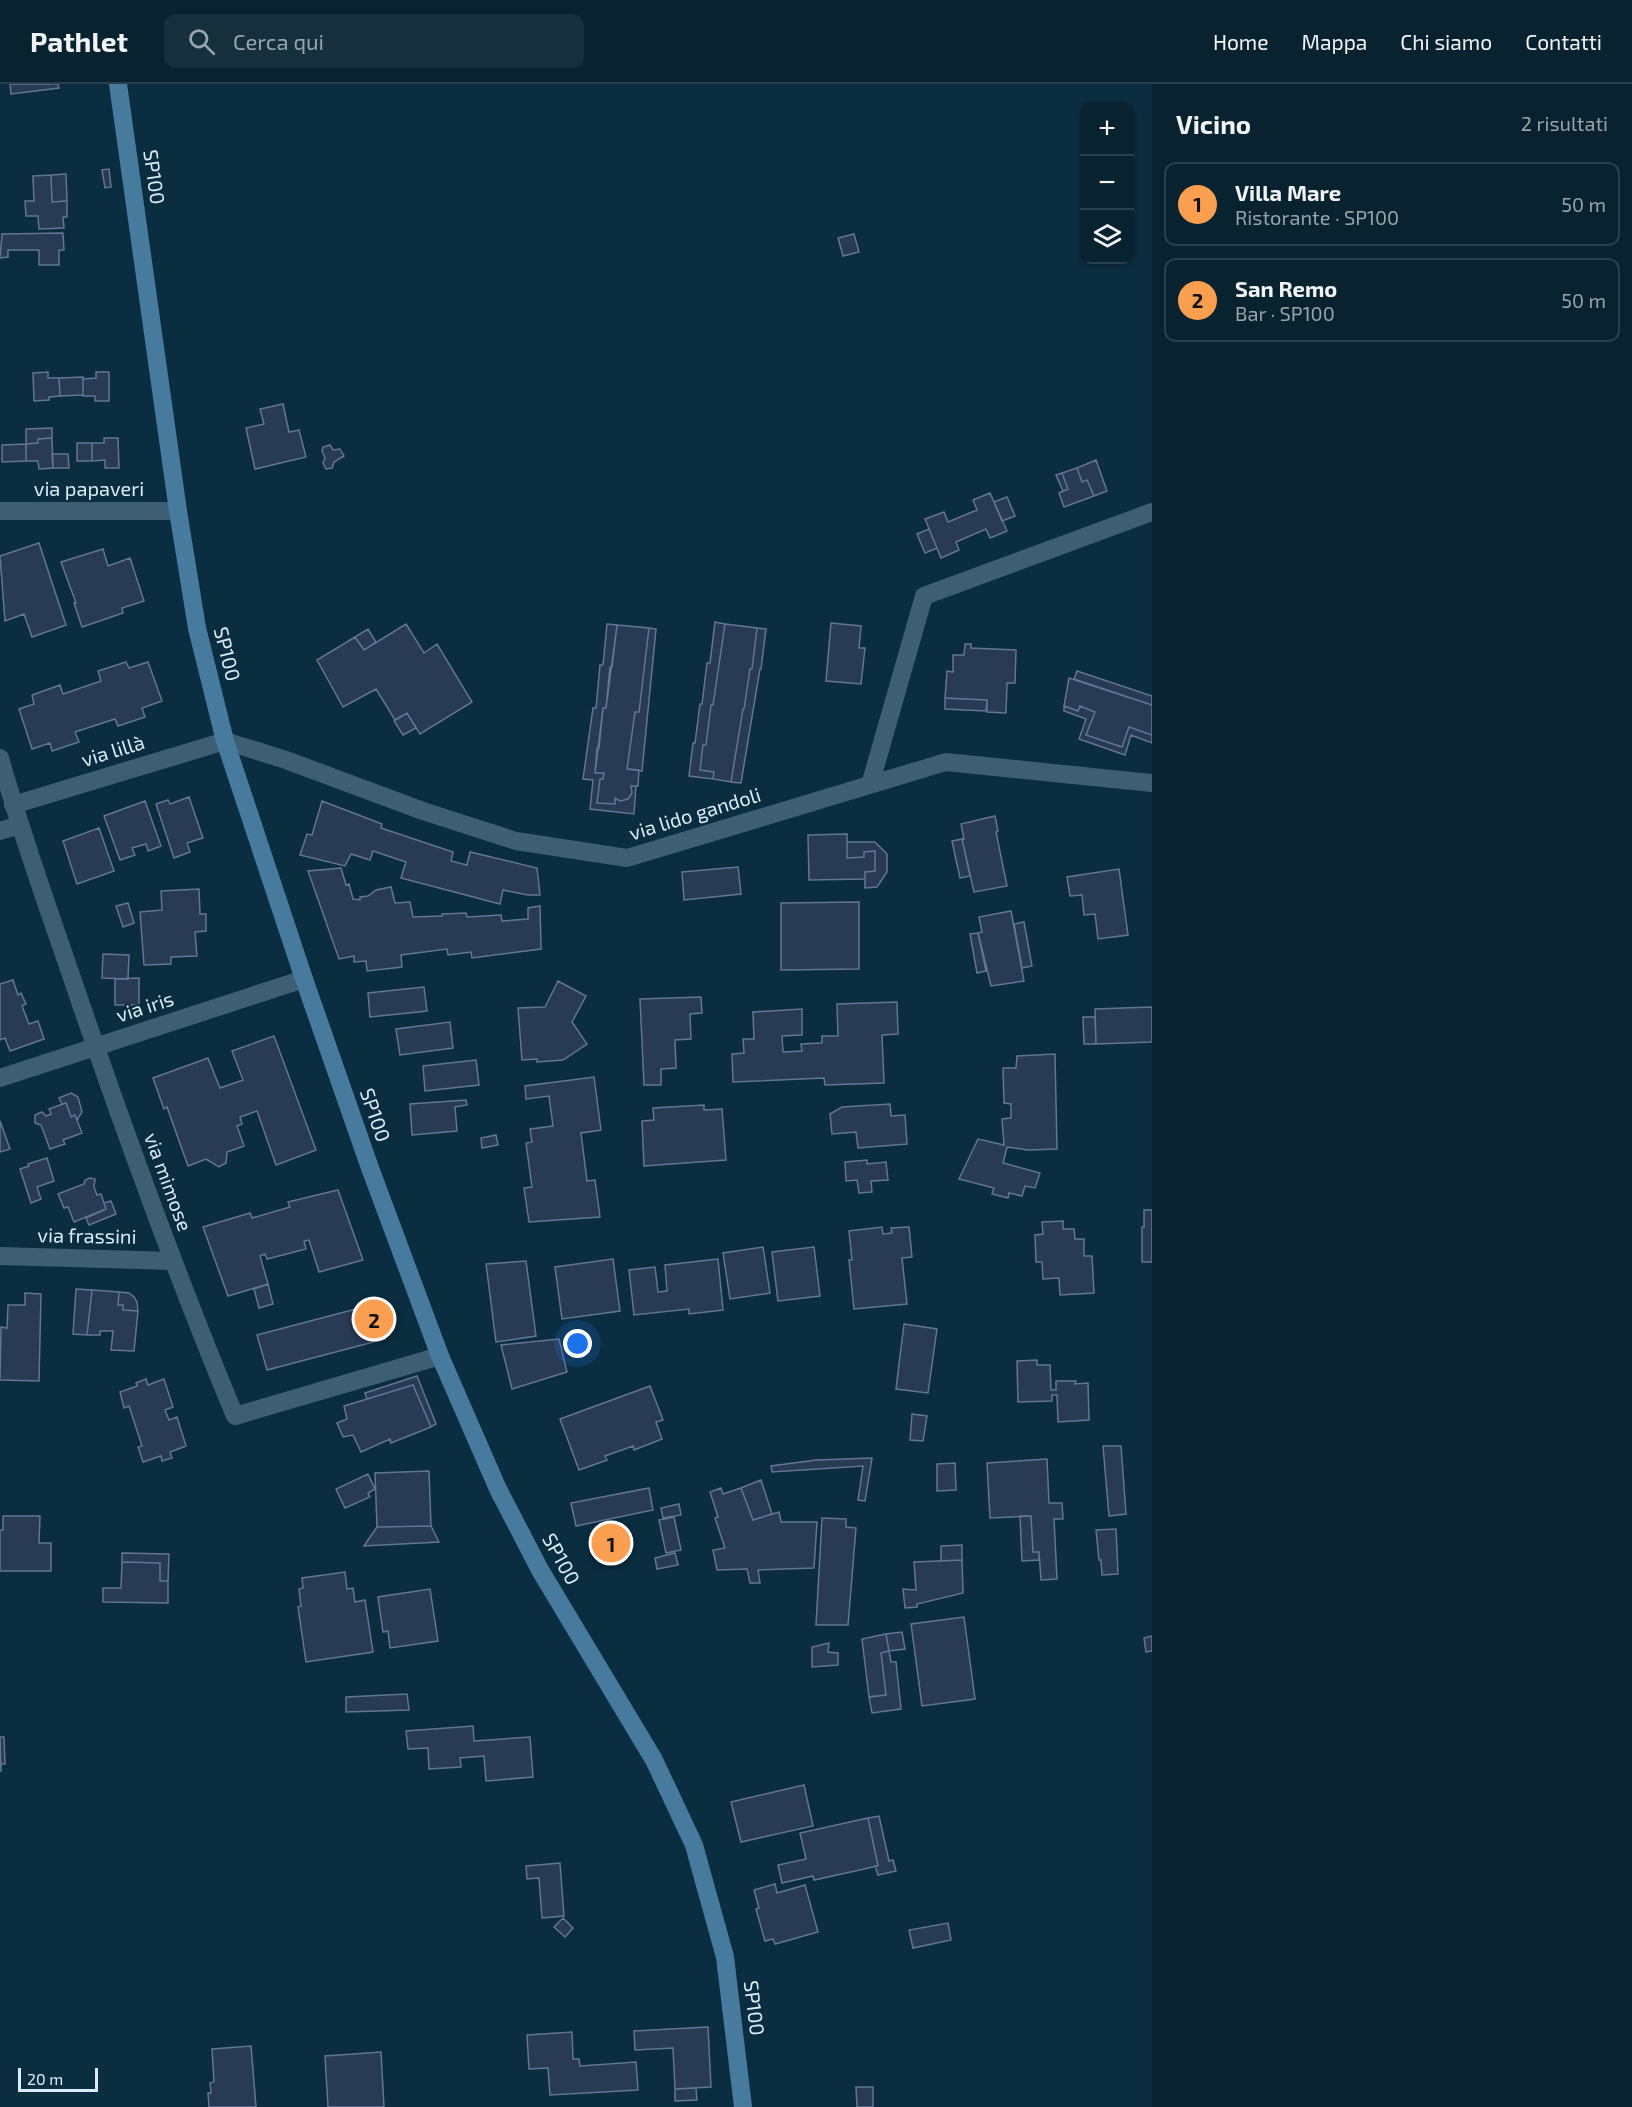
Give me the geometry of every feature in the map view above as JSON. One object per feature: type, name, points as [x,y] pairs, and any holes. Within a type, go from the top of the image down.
[{"type":"main road","name":"SP100","points":[[118,84],[178,511],[197,628],[225,741],[370,1168],[440,1356],[498,1489],[540,1570],[654,1760],[694,1845],[725,1957],[743,2107]]},
{"type":"street","name":"via papaveri","points":[[0,511],[178,511]]},
{"type":"street","points":[[870,785],[924,596],[1152,512]]},
{"type":"street","name":"via lido gandoli","points":[[225,741],[286,760],[423,811],[516,841],[627,858],[946,762],[1152,783]]},
{"type":"street","name":"via lillà","points":[[13,805],[225,741]]},
{"type":"street","name":"via mimose","points":[[0,758],[13,805],[95,1048],[173,1261],[235,1416],[440,1356]]},
{"type":"street","points":[[0,831],[20,825]]},
{"type":"street","name":"via iris","points":[[0,1078],[304,979]]},
{"type":"street","name":"via frassini","points":[[0,1256],[173,1261]]},
{"type":"building","points":[[10,84],[58,84],[59,88],[11,94]]},
{"type":"building","points":[[109,169],[111,187],[105,188],[102,170]]},
{"type":"building","points":[[66,174],[67,201],[52,202],[51,175]]},
{"type":"building","points":[[51,175],[52,202],[67,201],[67,217],[63,217],[64,228],[39,229],[38,216],[26,216],[25,201],[34,201],[33,176]]},
{"type":"building","points":[[63,233],[64,250],[59,250],[59,265],[39,265],[39,250],[8,250],[8,257],[0,258],[2,234]]},
{"type":"building","points":[[854,234],[859,252],[843,256],[838,238]]},
{"type":"building","points":[[48,372],[48,378],[59,378],[60,396],[49,397],[49,400],[34,401],[33,373]]},
{"type":"building","points":[[96,372],[109,372],[109,401],[95,401],[95,396],[83,396],[83,379],[96,378]]},
{"type":"building","points":[[83,377],[83,395],[60,396],[59,378]]},
{"type":"building","points":[[283,404],[289,432],[299,430],[306,457],[255,469],[246,428],[264,424],[260,409]]},
{"type":"building","points":[[52,428],[52,438],[38,439],[38,443],[26,444],[26,429]]},
{"type":"building","points":[[52,438],[53,468],[39,469],[38,461],[26,461],[26,444],[38,443],[38,439]]},
{"type":"building","points":[[104,438],[118,438],[119,468],[105,468],[105,460],[92,461],[92,443],[104,443]]},
{"type":"building","points":[[77,443],[92,443],[92,461],[77,461]]},
{"type":"building","points":[[26,444],[26,461],[2,462],[2,445]]},
{"type":"building","points":[[330,445],[333,450],[340,449],[344,456],[334,462],[332,468],[326,469],[322,451],[323,447]]},
{"type":"building","points":[[52,454],[68,454],[69,468],[53,468]]},
{"type":"building","points":[[1096,460],[1107,491],[1094,496],[1087,480],[1082,482],[1077,468]]},
{"type":"building","points":[[1077,468],[1082,482],[1087,480],[1094,496],[1064,507],[1059,493],[1068,489],[1062,473]]},
{"type":"building","points":[[1062,473],[1068,489],[1063,491],[1056,475]]},
{"type":"building","points":[[990,493],[1007,531],[990,538],[986,529],[956,542],[959,550],[941,558],[925,519],[944,512],[948,522],[977,510],[973,500]]},
{"type":"building","points":[[1007,497],[1015,516],[1002,521],[994,502]]},
{"type":"building","points":[[929,529],[937,548],[925,553],[917,534]]},
{"type":"building","points":[[39,543],[66,625],[32,637],[24,614],[5,621],[0,556]]},
{"type":"building","points":[[103,549],[108,566],[130,558],[144,601],[122,608],[123,613],[82,627],[61,562]]},
{"type":"building","points":[[715,622],[725,624],[713,705],[711,705],[706,745],[703,745],[700,770],[714,772],[713,779],[689,776],[707,663],[710,663]]},
{"type":"building","points":[[831,623],[861,626],[859,648],[865,648],[861,684],[826,681]]},
{"type":"building","points":[[406,624],[424,653],[437,644],[472,702],[420,734],[407,713],[395,720],[376,689],[343,707],[317,660],[355,637],[364,650]]},
{"type":"building","points":[[607,624],[617,625],[606,708],[603,708],[599,748],[597,748],[595,773],[604,773],[603,779],[600,779],[597,803],[615,804],[615,798],[620,801],[628,799],[632,793],[631,786],[636,786],[634,814],[590,809],[593,780],[583,779],[593,708],[596,708],[600,665],[603,665]]},
{"type":"building","points":[[725,624],[757,628],[752,669],[750,669],[731,782],[713,779],[714,772],[700,770],[711,705],[713,705]]},
{"type":"building","points":[[617,625],[649,628],[639,712],[635,712],[627,769],[639,770],[638,786],[631,786],[632,793],[628,799],[620,801],[615,798],[615,804],[597,803],[600,779],[603,779],[604,773],[595,773]]},
{"type":"building","points":[[649,628],[656,629],[642,771],[627,769],[635,712],[639,712]]},
{"type":"building","points":[[757,628],[766,629],[761,669],[741,783],[731,782],[750,669],[752,669]]},
{"type":"building","points":[[368,629],[376,642],[364,650],[355,637]]},
{"type":"building","points":[[965,644],[971,644],[971,648],[1016,650],[1015,683],[1007,683],[1006,713],[987,712],[987,700],[945,698],[947,671],[953,672],[953,655],[964,655]]},
{"type":"building","points":[[126,662],[129,668],[148,662],[162,701],[142,708],[145,717],[118,726],[115,719],[75,732],[79,742],[52,751],[50,743],[32,749],[19,709],[34,704],[32,695],[60,685],[63,694],[101,681],[98,671]]},
{"type":"building","points":[[1077,671],[1152,696],[1152,705],[1074,679]]},
{"type":"building","points":[[1069,678],[1152,705],[1152,735],[1129,727],[1122,747],[1086,735],[1095,712],[1080,706],[1078,711],[1064,706]]},
{"type":"building","points":[[945,698],[987,700],[986,711],[945,709]]},
{"type":"building","points":[[1064,706],[1078,711],[1080,706],[1095,712],[1086,735],[1122,747],[1129,727],[1152,735],[1152,743],[1131,735],[1125,755],[1079,739],[1086,719],[1064,711]]},
{"type":"building","points":[[407,713],[416,728],[403,735],[394,721]]},
{"type":"building","points":[[189,797],[203,838],[187,843],[190,852],[174,858],[156,804],[168,800],[170,804]]},
{"type":"building","points":[[145,801],[161,846],[148,851],[146,844],[132,848],[135,855],[120,860],[104,816]]},
{"type":"building","points":[[322,801],[382,824],[381,828],[453,852],[451,861],[467,865],[470,852],[537,868],[540,895],[503,890],[500,904],[401,878],[406,862],[373,851],[370,860],[351,854],[345,866],[300,855],[307,834],[312,835]]},
{"type":"building","points":[[995,816],[1007,886],[974,892],[962,839],[964,839],[961,824]]},
{"type":"building","points":[[99,828],[114,871],[77,884],[63,841]]},
{"type":"building","points":[[847,834],[847,858],[864,857],[864,852],[875,851],[875,871],[865,872],[865,879],[809,880],[808,835]]},
{"type":"building","points":[[962,839],[970,876],[960,878],[952,841]]},
{"type":"building","points":[[847,842],[875,842],[887,854],[887,872],[877,887],[865,888],[865,872],[875,871],[875,851],[864,852],[864,857],[847,858]]},
{"type":"building","points":[[738,867],[741,894],[684,900],[682,872]]},
{"type":"building","points":[[341,868],[353,899],[360,900],[360,897],[368,896],[376,890],[391,887],[395,903],[410,902],[413,917],[466,913],[467,917],[501,915],[502,921],[528,919],[528,908],[540,906],[541,949],[472,958],[471,952],[448,955],[447,949],[401,955],[402,967],[367,971],[366,961],[354,962],[354,956],[339,959],[308,871]]},
{"type":"building","points":[[1119,869],[1128,935],[1098,939],[1095,914],[1084,915],[1082,895],[1070,896],[1067,877]]},
{"type":"building","points":[[199,889],[200,914],[206,914],[206,931],[195,932],[197,956],[171,957],[171,964],[144,965],[140,912],[162,910],[161,891]]},
{"type":"building","points":[[859,902],[859,969],[781,970],[781,903]]},
{"type":"building","points":[[128,903],[134,923],[123,927],[116,906]]},
{"type":"building","points":[[1011,911],[1024,981],[991,986],[978,933],[982,932],[979,917]]},
{"type":"building","points":[[1024,922],[1032,966],[1022,968],[1014,924]]},
{"type":"building","points":[[978,933],[986,971],[977,973],[970,934]]},
{"type":"building","points":[[103,954],[129,955],[128,979],[102,978]]},
{"type":"building","points":[[139,978],[139,1005],[115,1005],[115,979]]},
{"type":"building","points":[[13,980],[18,995],[21,993],[26,1004],[22,1006],[29,1024],[38,1021],[44,1039],[10,1051],[5,1038],[0,1040],[0,984]]},
{"type":"building","points":[[558,981],[586,996],[572,1022],[587,1044],[563,1060],[537,1062],[537,1059],[522,1060],[518,1008],[545,1007]]},
{"type":"building","points":[[424,987],[427,1011],[370,1017],[368,993]]},
{"type":"building","points":[[701,997],[702,1013],[690,1014],[691,1039],[675,1040],[676,1068],[661,1069],[661,1085],[644,1085],[640,999]]},
{"type":"building","points":[[897,1002],[898,1034],[882,1035],[884,1083],[825,1085],[824,1078],[733,1082],[732,1054],[744,1053],[743,1039],[754,1039],[753,1012],[802,1009],[802,1035],[782,1036],[783,1052],[802,1051],[801,1044],[822,1043],[822,1036],[838,1036],[837,1004]]},
{"type":"building","points":[[1152,1007],[1152,1042],[1096,1044],[1095,1009]]},
{"type":"building","points":[[1083,1017],[1095,1017],[1096,1044],[1084,1044]]},
{"type":"building","points":[[450,1022],[453,1048],[400,1055],[396,1029]]},
{"type":"building","points":[[274,1036],[316,1150],[276,1165],[257,1111],[240,1117],[242,1124],[237,1126],[244,1146],[227,1152],[226,1163],[219,1167],[206,1159],[188,1166],[167,1107],[164,1109],[153,1078],[208,1058],[220,1088],[243,1080],[232,1051]]},
{"type":"building","points":[[1055,1054],[1057,1149],[1028,1150],[1007,1147],[1003,1163],[1040,1173],[1035,1188],[1025,1186],[1022,1196],[1009,1193],[1008,1198],[992,1194],[994,1188],[959,1179],[978,1139],[1004,1145],[1002,1119],[1011,1118],[1011,1104],[1004,1103],[1003,1068],[1016,1068],[1017,1056]]},
{"type":"building","points":[[476,1060],[479,1085],[425,1091],[423,1066]]},
{"type":"building","points":[[594,1077],[601,1130],[581,1133],[587,1181],[595,1180],[600,1217],[529,1222],[524,1188],[532,1187],[526,1143],[532,1142],[530,1129],[553,1126],[549,1096],[526,1099],[525,1086]]},
{"type":"building","points":[[71,1093],[78,1097],[82,1112],[77,1120],[75,1115],[71,1117],[66,1103],[62,1104],[59,1098]]},
{"type":"building","points":[[466,1100],[467,1105],[455,1107],[457,1131],[412,1135],[410,1104]]},
{"type":"building","points":[[66,1103],[71,1117],[75,1115],[82,1133],[63,1140],[65,1144],[50,1149],[41,1125],[35,1123],[35,1115],[42,1112],[46,1116],[51,1114],[49,1109]]},
{"type":"building","points":[[890,1104],[891,1116],[905,1115],[907,1144],[858,1148],[856,1132],[832,1134],[830,1114],[842,1107]]},
{"type":"building","points":[[704,1105],[704,1110],[722,1109],[726,1160],[644,1166],[642,1121],[654,1120],[653,1108]]},
{"type":"building","points":[[0,1121],[10,1149],[0,1152]]},
{"type":"building","points":[[496,1135],[498,1145],[482,1148],[481,1138]]},
{"type":"building","points":[[47,1158],[54,1181],[37,1187],[41,1199],[31,1203],[20,1169]]},
{"type":"building","points":[[867,1160],[867,1164],[886,1162],[888,1180],[871,1181],[872,1192],[859,1193],[857,1180],[846,1181],[845,1162]]},
{"type":"building","points":[[95,1179],[94,1187],[97,1195],[101,1194],[106,1209],[74,1222],[68,1207],[64,1208],[58,1194],[84,1184],[85,1180]]},
{"type":"building","points":[[338,1190],[363,1260],[319,1272],[309,1240],[304,1241],[306,1249],[267,1259],[265,1254],[260,1256],[268,1284],[228,1296],[203,1227],[250,1213],[252,1218],[290,1207],[288,1202]]},
{"type":"building","points":[[111,1201],[116,1214],[89,1225],[86,1218],[106,1209],[104,1203]]},
{"type":"building","points":[[1144,1210],[1152,1210],[1152,1262],[1142,1262]]},
{"type":"building","points":[[1063,1221],[1063,1229],[1074,1229],[1075,1239],[1084,1239],[1084,1256],[1092,1256],[1094,1293],[1060,1295],[1059,1278],[1043,1279],[1042,1262],[1036,1262],[1035,1235],[1043,1234],[1042,1222]]},
{"type":"building","points":[[882,1227],[883,1234],[892,1233],[891,1228],[909,1227],[912,1257],[902,1258],[907,1304],[854,1309],[849,1260],[852,1260],[849,1231]]},
{"type":"building","points":[[763,1247],[770,1293],[730,1299],[723,1253]]},
{"type":"building","points":[[814,1247],[820,1296],[778,1301],[772,1252]]},
{"type":"building","points":[[613,1259],[620,1311],[562,1319],[555,1267]]},
{"type":"building","points":[[718,1259],[723,1310],[689,1314],[689,1309],[634,1315],[629,1270],[655,1267],[658,1292],[667,1291],[665,1265]]},
{"type":"building","points":[[526,1261],[536,1336],[496,1342],[486,1264]]},
{"type":"building","points":[[268,1284],[273,1304],[259,1308],[254,1289]]},
{"type":"building","points":[[76,1289],[92,1290],[87,1335],[73,1334]]},
{"type":"building","points":[[92,1290],[119,1292],[118,1305],[123,1305],[123,1310],[138,1311],[134,1351],[111,1350],[113,1331],[100,1331],[100,1335],[87,1335]]},
{"type":"building","points":[[119,1292],[129,1293],[134,1297],[138,1311],[123,1310],[123,1305],[118,1305]]},
{"type":"building","points":[[25,1293],[41,1294],[39,1381],[0,1380],[1,1327],[7,1328],[8,1305],[25,1305]]},
{"type":"building","points":[[375,1304],[385,1339],[267,1370],[257,1335]]},
{"type":"building","points":[[904,1324],[937,1329],[928,1393],[896,1389]]},
{"type":"building","points":[[559,1339],[567,1372],[512,1389],[501,1345]]},
{"type":"building","points":[[1037,1360],[1037,1365],[1050,1365],[1051,1390],[1056,1390],[1056,1381],[1076,1381],[1075,1384],[1088,1383],[1089,1420],[1058,1422],[1057,1395],[1052,1395],[1052,1401],[1018,1402],[1017,1361]]},
{"type":"building","points":[[417,1376],[436,1424],[431,1427],[413,1385],[367,1399],[365,1393]]},
{"type":"building","points":[[146,1379],[148,1385],[164,1379],[173,1407],[165,1410],[169,1420],[177,1417],[186,1446],[170,1452],[172,1458],[162,1461],[161,1456],[143,1462],[138,1447],[142,1446],[129,1406],[124,1408],[120,1392],[137,1386],[136,1383]]},
{"type":"building","points":[[413,1385],[431,1427],[391,1443],[390,1439],[361,1452],[353,1435],[343,1437],[337,1423],[347,1419],[344,1406]]},
{"type":"building","points":[[650,1386],[663,1420],[656,1422],[662,1439],[634,1450],[633,1446],[605,1456],[607,1460],[579,1470],[560,1419]]},
{"type":"building","points":[[912,1414],[927,1416],[923,1441],[910,1440]]},
{"type":"building","points":[[1103,1446],[1121,1446],[1126,1514],[1109,1516]]},
{"type":"building","points":[[872,1458],[865,1501],[858,1500],[863,1466],[772,1472],[771,1466],[816,1460]]},
{"type":"building","points":[[1047,1459],[1049,1503],[1062,1503],[1063,1519],[1054,1519],[1057,1579],[1041,1580],[1039,1552],[1033,1552],[1031,1516],[990,1518],[987,1463]]},
{"type":"building","points":[[955,1463],[956,1490],[937,1491],[937,1464]]},
{"type":"building","points":[[429,1471],[431,1526],[377,1527],[375,1473]]},
{"type":"building","points":[[368,1474],[375,1489],[368,1493],[370,1497],[345,1508],[336,1489]]},
{"type":"building","points":[[761,1480],[772,1514],[753,1520],[741,1488]]},
{"type":"building","points":[[649,1488],[653,1510],[576,1526],[571,1503]]},
{"type":"building","points":[[721,1488],[723,1494],[741,1488],[753,1520],[779,1512],[781,1522],[817,1522],[814,1568],[758,1570],[760,1583],[750,1583],[747,1569],[717,1570],[713,1550],[725,1548],[715,1518],[718,1517],[710,1492]]},
{"type":"building","points":[[679,1504],[681,1515],[663,1518],[661,1508]]},
{"type":"building","points":[[3,1516],[40,1516],[39,1543],[51,1543],[51,1571],[0,1571],[0,1530],[3,1530]]},
{"type":"building","points":[[1020,1516],[1031,1516],[1033,1552],[1039,1552],[1039,1560],[1022,1561]]},
{"type":"building","points":[[674,1517],[681,1550],[666,1553],[659,1520]]},
{"type":"building","points":[[822,1518],[846,1519],[846,1527],[856,1528],[848,1625],[816,1625]]},
{"type":"building","points":[[431,1526],[439,1542],[364,1546],[377,1527]]},
{"type":"building","points":[[1116,1529],[1118,1574],[1102,1575],[1096,1530]]},
{"type":"building","points":[[962,1545],[962,1560],[941,1561],[941,1546]]},
{"type":"building","points":[[122,1553],[169,1554],[168,1581],[160,1581],[160,1563],[122,1562]]},
{"type":"building","points":[[675,1553],[678,1565],[657,1569],[655,1558]]},
{"type":"building","points":[[962,1560],[963,1593],[917,1604],[917,1607],[905,1608],[903,1589],[916,1590],[914,1562]]},
{"type":"building","points":[[122,1562],[160,1563],[160,1581],[168,1581],[168,1603],[103,1602],[103,1588],[121,1588]]},
{"type":"building","points":[[345,1572],[347,1589],[353,1588],[355,1602],[365,1600],[373,1652],[306,1662],[298,1607],[301,1606],[299,1589],[303,1588],[302,1578]]},
{"type":"building","points":[[430,1589],[438,1641],[390,1648],[388,1631],[383,1632],[378,1597]]},
{"type":"building","points":[[964,1617],[975,1699],[922,1706],[911,1624]]},
{"type":"building","points":[[902,1632],[905,1649],[889,1651],[886,1634]]},
{"type":"building","points":[[886,1634],[889,1651],[881,1653],[886,1695],[869,1697],[862,1639]]},
{"type":"building","points":[[1152,1636],[1152,1651],[1146,1652],[1144,1638]]},
{"type":"building","points":[[829,1643],[828,1652],[838,1653],[838,1665],[812,1667],[812,1647]]},
{"type":"building","points":[[889,1651],[891,1662],[896,1662],[901,1709],[872,1713],[869,1697],[886,1695],[881,1653]]},
{"type":"building","points":[[407,1694],[409,1710],[346,1712],[346,1697]]},
{"type":"building","points":[[473,1726],[474,1741],[530,1737],[533,1777],[486,1781],[484,1756],[460,1758],[461,1767],[429,1769],[428,1748],[408,1749],[406,1731]]},
{"type":"building","points":[[0,1737],[4,1737],[5,1764],[1,1764],[1,1772]]},
{"type":"building","points":[[804,1785],[813,1826],[741,1842],[731,1802]]},
{"type":"building","points":[[879,1816],[889,1861],[893,1860],[896,1871],[878,1875],[868,1818]]},
{"type":"building","points":[[868,1818],[878,1866],[814,1880],[813,1876],[782,1883],[778,1865],[806,1859],[800,1833]]},
{"type":"building","points":[[560,1863],[564,1916],[542,1918],[539,1878],[527,1879],[526,1866]]},
{"type":"building","points":[[775,1884],[777,1893],[805,1885],[818,1932],[775,1944],[773,1939],[765,1941],[756,1909],[759,1908],[754,1890]]},
{"type":"building","points":[[563,1918],[573,1928],[565,1937],[554,1927]]},
{"type":"building","points":[[948,1923],[951,1940],[913,1948],[909,1930]]},
{"type":"building","points":[[708,2027],[711,2087],[675,2089],[673,2048],[635,2050],[634,2031]]},
{"type":"building","points":[[572,2032],[573,2059],[579,2059],[580,2066],[636,2062],[638,2090],[550,2095],[548,2068],[529,2069],[527,2035]]},
{"type":"building","points":[[251,2046],[256,2107],[209,2107],[210,2083],[214,2082],[212,2049]]},
{"type":"building","points":[[381,2052],[384,2107],[328,2107],[325,2056]]},
{"type":"building","points":[[856,2087],[873,2087],[873,2107],[857,2107]]},
{"type":"building","points":[[696,2088],[697,2100],[675,2101],[675,2089]]},
{"type":"place","name":"San Remo","points":[[374,1319]]},
{"type":"place","name":"Villa Mare","points":[[611,1543]]}]
